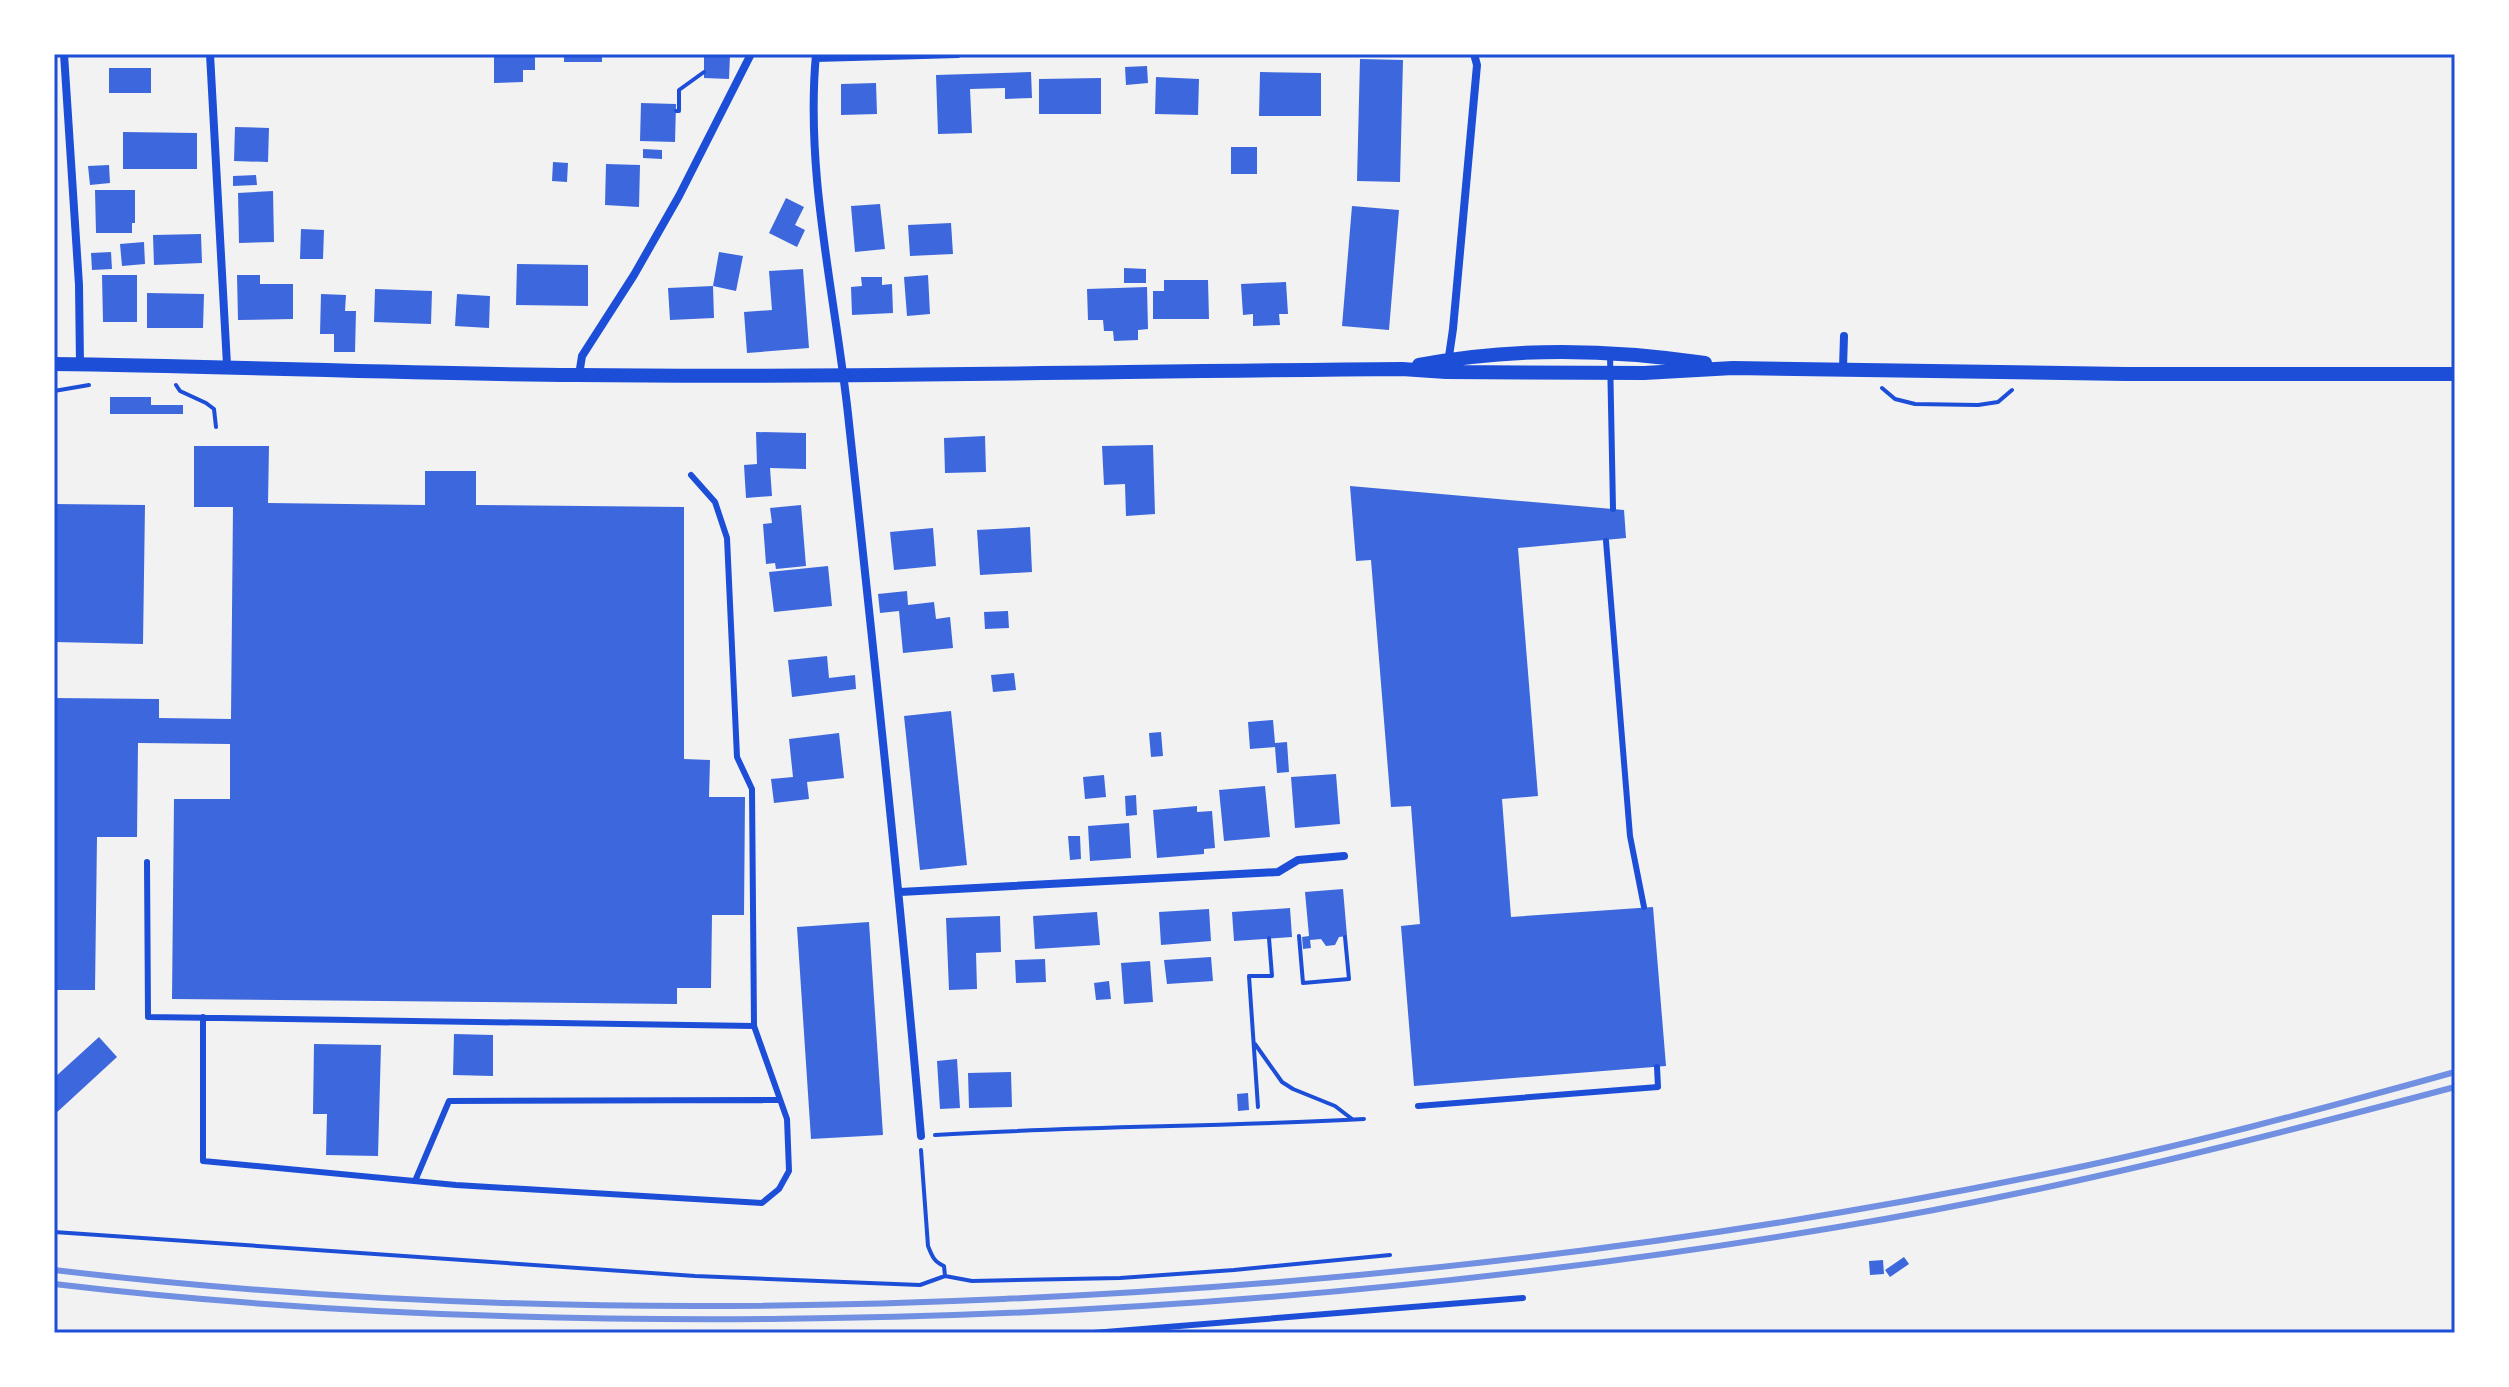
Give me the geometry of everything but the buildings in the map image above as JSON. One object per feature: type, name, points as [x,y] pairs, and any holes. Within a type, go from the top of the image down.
[{"type":"street","points":[[64,54],[79,285],[80,364]]},
{"type":"street","points":[[210,54],[227,365]]},
{"type":"street","points":[[579,375],[582,356],[634,275],[679,196],[751,54]]},
{"type":"street","points":[[921,1136],[900,892],[843,375],[814,166],[813,109],[816,56],[958,54]]},
{"type":"street","points":[[1447,366],[1477,65],[1474,54]]},
{"type":"street","points":[[1843,368],[1844,336]]},
{"type":"street","points":[[54,364],[227,365],[579,375],[843,375],[1402,369],[1447,366],[1529,352],[1672,358],[1733,368]]},
{"type":"street","points":[[1447,366],[1612,373],[1843,368],[2455,374]]},
{"type":"street","points":[[900,892],[1278,872],[1298,860],[1344,856]]},
{"type":"lane","points":[[1610,354],[1613,509]]},
{"type":"lane","points":[[203,1017],[203,1161],[415,1181],[762,1203],[779,1189],[789,1171],[787,1119],[754,1026],[752,789],[737,757],[727,538],[715,502],[691,475]]},
{"type":"lane","points":[[1606,541],[1630,836],[1644,907]]},
{"type":"lane","points":[[147,862],[148,1017],[754,1026]]},
{"type":"lane","points":[[1418,1106],[1658,1087],[1657,1067]]},
{"type":"lane","points":[[415,1181],[449,1101],[780,1100]]},
{"type":"lane","points":[[1093,1333],[1523,1298]]},
{"type":"path","points":[[676,111],[679,111],[679,90],[704,72]]},
{"type":"path","points":[[176,365],[177,389],[214,409],[216,427]]},
{"type":"path","points":[[1872,369],[1881,387],[1895,399],[1915,404],[1978,405],[1998,402],[2014,389],[2024,372]]},
{"type":"path","points":[[1299,936],[1303,983],[1349,979],[1345,937]]},
{"type":"path","points":[[1258,1107],[1249,976],[1272,976],[1269,938]]},
{"type":"path","points":[[1254,1042],[1282,1082],[1335,1106],[1352,1119]]},
{"type":"path","points":[[945,1276],[944,1266],[932,1257],[928,1246],[921,1136],[1027,1129],[1229,1126],[1364,1119]]},
{"type":"path","points":[[54,1232],[695,1276],[920,1285],[945,1276],[972,1281],[1120,1278],[1390,1255]]},
{"type":"railway","points":[[54,1270],[290,1292],[528,1304],[647,1306],[1003,1299],[1264,1283],[1525,1258],[1784,1222],[1913,1200],[2145,1152],[2455,1072]]},
{"type":"railway","points":[[54,1284],[322,1308],[502,1316],[681,1319],[1039,1312],[1306,1294],[1573,1266],[1916,1213],[2148,1164],[2455,1087]]}]
